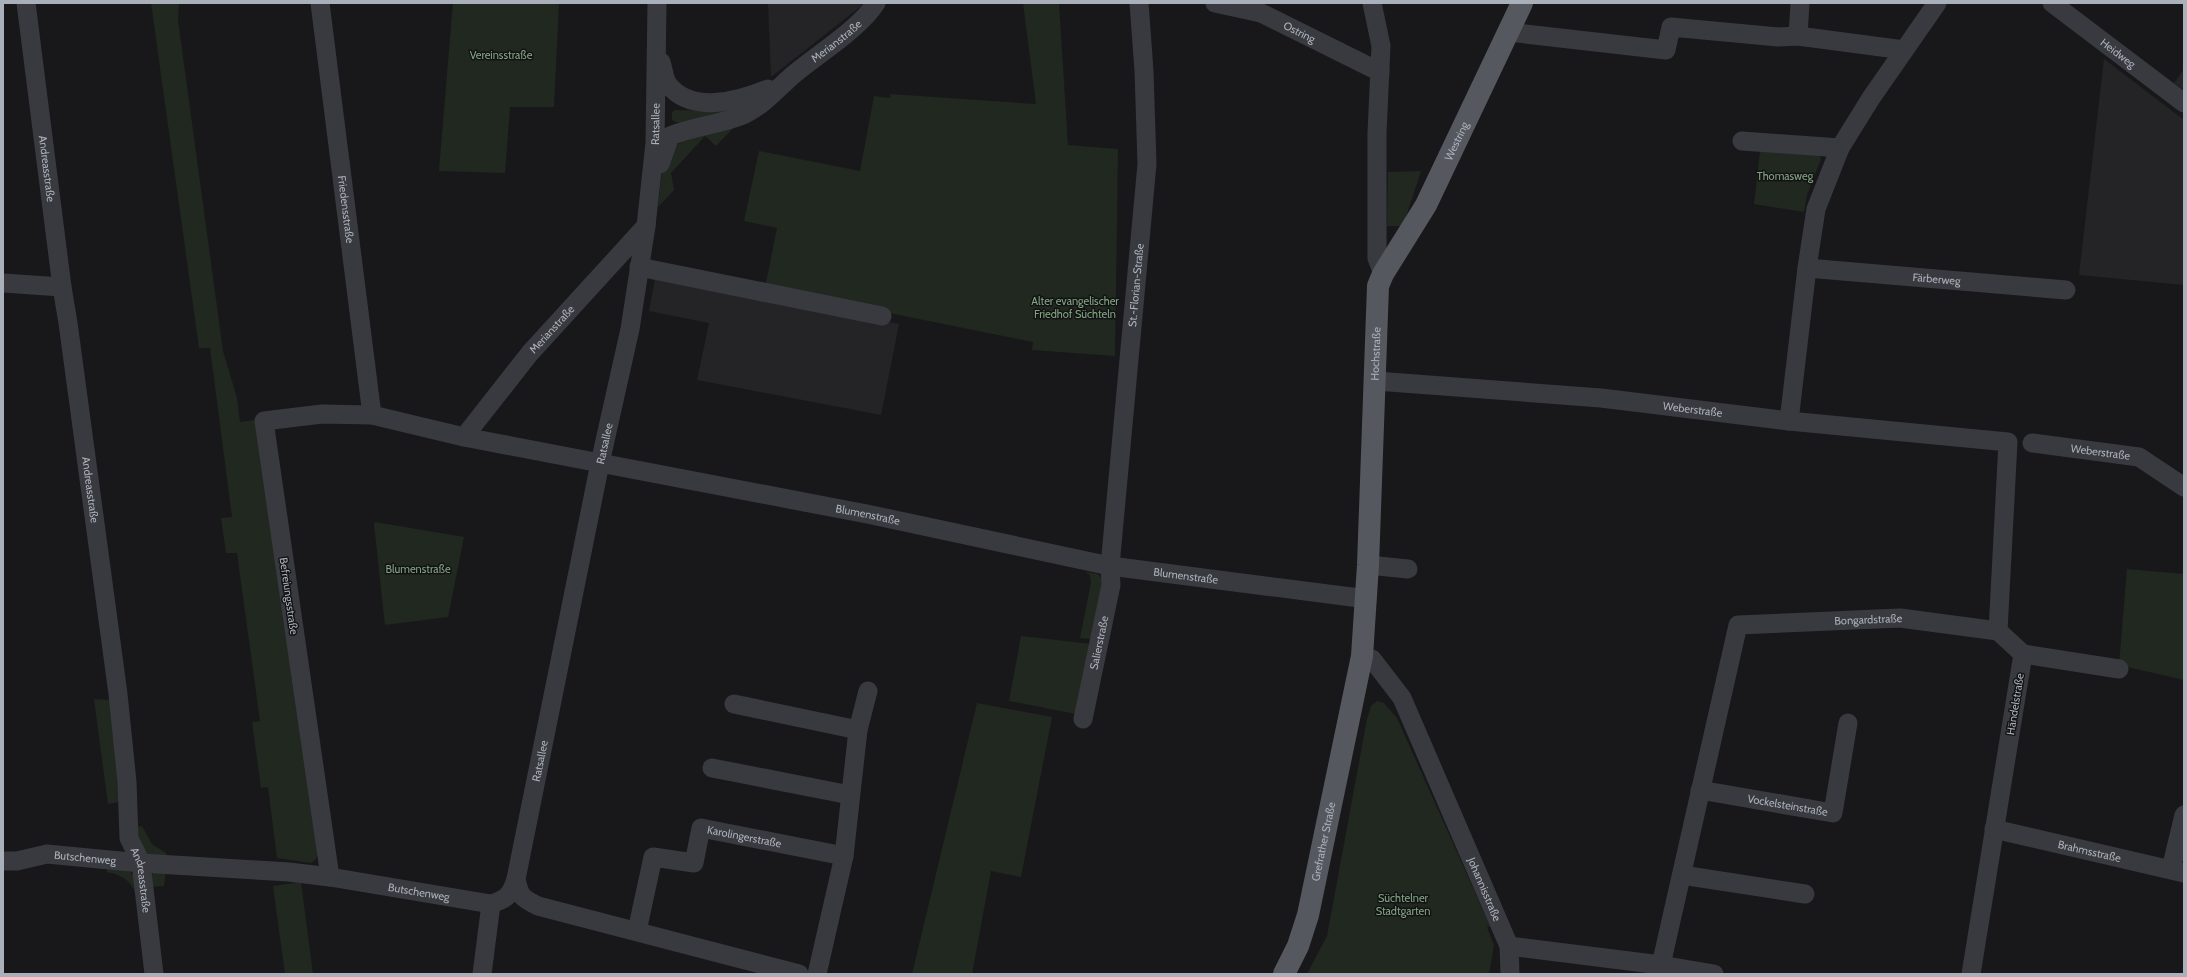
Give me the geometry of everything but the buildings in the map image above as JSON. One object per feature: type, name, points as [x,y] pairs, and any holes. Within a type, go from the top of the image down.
[{"type":"main road","name":"Westring","points":[[1383,274],[1426,205],[1522,3]]},
{"type":"main road","name":"Hochstraße","points":[[1351,706],[1362,656],[1368,565],[1376,381],[1377,296],[1383,274]]},
{"type":"main road","name":"Grefrather Straße","points":[[1284,974],[1298,946],[1308,915],[1351,706]]},
{"type":"street","name":"Andreasstraße","points":[[26,3],[62,287],[118,694],[127,782],[129,838],[141,863],[154,974]]},
{"type":"street","name":"Friedensstraße","points":[[320,3],[372,415]]},
{"type":"street","name":"Ratsallee","points":[[516,879],[600,463],[630,329],[649,204],[655,143],[657,3]]},
{"type":"street","name":"Merianstraße","points":[[649,204],[663,153],[670,136],[689,128],[719,124],[744,114],[773,95],[792,76],[862,19],[876,3]]},
{"type":"street","name":"St.-Florian-Straße","points":[[1110,566],[1146,164],[1145,78],[1138,3]]},
{"type":"street","name":"Ostring","points":[[1214,3],[1261,13],[1380,72]]},
{"type":"street","points":[[1372,3],[1381,46],[1376,247],[1377,258],[1383,274]]},
{"type":"street","points":[[1798,36],[1800,3]]},
{"type":"street","points":[[1789,421],[1807,268],[1816,209],[1840,148],[1904,50],[1937,3]]},
{"type":"street","name":"Heidweg","points":[[2052,3],[2184,103]]},
{"type":"street","points":[[1508,32],[1666,50],[1671,27],[1778,37],[1798,36],[1904,50]]},
{"type":"street","name":"Merianstraße","points":[[656,44],[666,81],[674,91],[700,102],[736,101],[769,89],[792,76]]},
{"type":"street","points":[[1742,141],[1840,148]]},
{"type":"street","name":"Merianstraße","points":[[464,437],[530,353],[646,226]]},
{"type":"street","points":[[639,267],[882,316]]},
{"type":"street","name":"Färberweg","points":[[1807,268],[2066,290]]},
{"type":"street","points":[[3,283],[62,287]]},
{"type":"street","name":"Weberstraße","points":[[1376,381],[1601,398],[1789,421],[2008,442],[1998,631]]},
{"type":"street","name":"Befreiungsstraße","points":[[330,877],[264,422],[322,414],[372,415]]},
{"type":"street","name":"Blumenstraße","points":[[372,415],[464,437],[866,514],[1110,566],[1366,600]]},
{"type":"street","name":"Weberstraße","points":[[2032,444],[2139,457],[2184,487]]},
{"type":"street","points":[[1368,565],[1408,569]]},
{"type":"street","name":"Salierstraße","points":[[1083,719],[1111,585],[1110,566]]},
{"type":"street","name":"Bongardstraße","points":[[1700,790],[1738,625],[1900,618],[1998,631]]},
{"type":"street","points":[[1998,631],[2023,654],[2119,669]]},
{"type":"street","name":"Händelstraße","points":[[1971,974],[2023,654]]},
{"type":"street","name":"Johannisstraße","points":[[1362,656],[1372,659],[1402,698],[1509,946]]},
{"type":"street","points":[[817,974],[844,856],[858,730],[868,691]]},
{"type":"street","points":[[734,704],[858,730]]},
{"type":"street","name":"Vockelsteinstraße","points":[[1700,790],[1834,813],[1848,723]]},
{"type":"street","points":[[712,768],[850,795]]},
{"type":"street","points":[[1661,965],[1700,790]]},
{"type":"street","points":[[2178,871],[2184,815]]},
{"type":"street","name":"Karolingerstraße","points":[[637,931],[653,857],[694,863],[701,828],[844,856]]},
{"type":"street","name":"Brahmsstraße","points":[[1994,829],[2178,871]]},
{"type":"street","name":"Butschenweg","points":[[3,860],[17,861],[47,854],[141,863],[289,872],[330,877],[491,904]]},
{"type":"street","points":[[1682,875],[1805,894]]},
{"type":"street","points":[[482,974],[491,904],[501,901],[512,893],[516,879]]},
{"type":"street","points":[[516,879],[519,894],[525,900],[538,906],[799,974]]},
{"type":"street","points":[[1510,974],[1509,946],[1661,965],[1714,974]]},
{"type":"shaded area","points":[[768,3],[865,3],[771,77]]},
{"type":"shaded area","points":[[2104,59],[2184,120],[2184,285],[2079,275]]},
{"type":"shaded area","points":[[2184,69],[2184,90],[2174,83]]},
{"type":"shaded area","points":[[656,274],[899,324],[881,415],[697,380],[709,323],[649,311]]},
{"type":"green space","points":[[151,3],[179,3],[178,20],[223,351],[237,398],[240,422],[255,420],[318,853],[316,859],[311,863],[277,858],[268,787],[261,788],[252,722],[260,721],[237,553],[226,553],[221,518],[232,517],[210,348],[199,348]]},
{"type":"green space","name":"Vereinsstraße","points":[[453,3],[559,3],[554,107],[510,107],[505,173],[439,171]]},
{"type":"green space","name":"Alter evangelischer Friedhof Süchteln","points":[[1023,3],[1059,3],[1068,145],[1118,149],[1115,356],[1032,350],[1033,342],[765,288],[777,228],[744,221],[759,151],[860,171],[874,96],[890,98],[890,94],[1036,104]]},
{"type":"green space","points":[[675,110],[729,111],[700,121],[685,123],[672,120],[672,112]]},
{"type":"green space","points":[[739,122],[716,146],[705,136],[671,173],[674,190],[658,207],[664,164],[669,154],[676,146],[685,139],[706,130]]},
{"type":"green space","name":"Thomasweg","points":[[1817,151],[1821,159],[1807,195],[1804,212],[1754,204],[1760,152]]},
{"type":"green space","points":[[1421,171],[1403,226],[1387,226],[1388,172]]},
{"type":"green space","name":"Blumenstraße","points":[[375,522],[464,537],[448,617],[385,625]]},
{"type":"green space","points":[[2127,569],[2184,574],[2184,680],[2119,665]]},
{"type":"green space","points":[[1085,572],[1098,574],[1105,583],[1093,639],[1080,638],[1091,582],[1090,575]]},
{"type":"green space","points":[[1021,636],[1092,644],[1076,714],[1009,701]]},
{"type":"green space","points":[[94,699],[112,700],[121,779],[118,802],[108,804]]},
{"type":"green space","name":"Süchtelner Stadtgarten","points":[[1377,701],[1384,703],[1397,718],[1490,926],[1487,927],[1494,946],[1489,974],[1307,974],[1327,936],[1367,719],[1371,706]]},
{"type":"green space","points":[[977,703],[1052,717],[1021,877],[991,871],[972,974],[912,974]]},
{"type":"green space","points":[[142,826],[152,844],[166,853],[167,857],[144,853],[136,827]]},
{"type":"green space","points":[[107,866],[125,869],[130,872],[135,879],[135,892],[124,878],[107,872]]},
{"type":"green space","points":[[155,871],[166,871],[164,886],[149,887],[149,878]]},
{"type":"green space","points":[[301,882],[313,974],[285,974],[273,886]]}]
